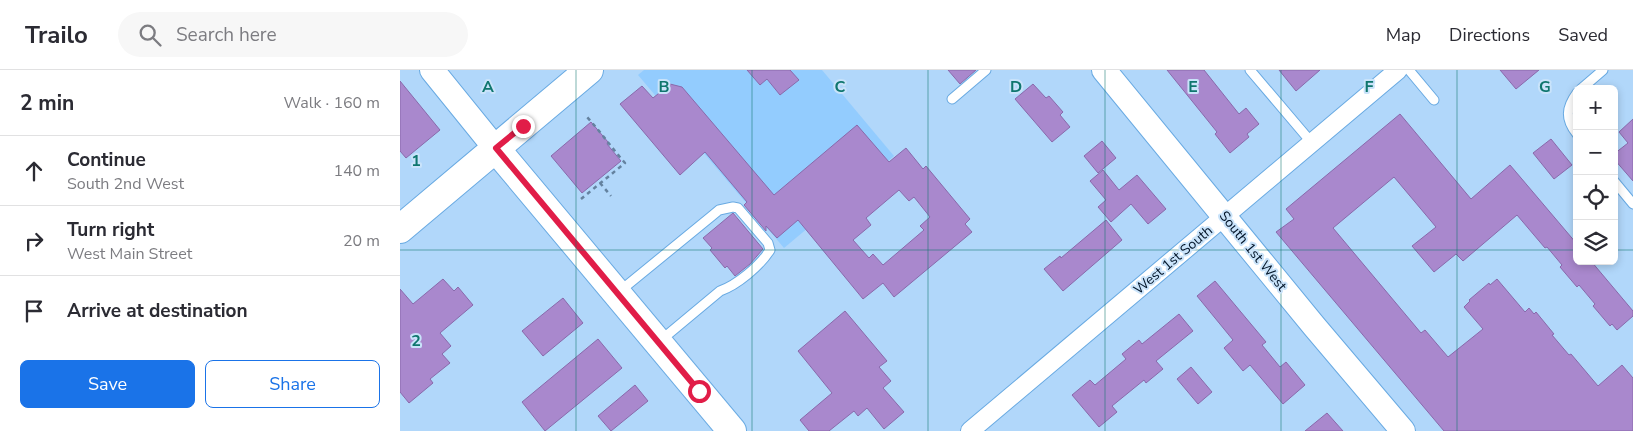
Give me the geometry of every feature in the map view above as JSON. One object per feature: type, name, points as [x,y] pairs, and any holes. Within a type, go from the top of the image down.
[{"type":"main road","points":[[400,229],[589,70]]},
{"type":"main road","points":[[496,148],[732,431]]},
{"type":"street","points":[[432,70],[496,148]]},
{"type":"street","name":"South 1st West","points":[[1104,70],[1226,216],[1314,326],[1403,431]]},
{"type":"street","name":"West 1st South","points":[[970,431],[1398,70]]},
{"type":"lane","points":[[952,99],[986,70]]},
{"type":"lane","points":[[1250,70],[1312,144]]},
{"type":"lane","points":[[1408,70],[1434,100]]},
{"type":"lane","points":[[1586,85],[1603,70]]},
{"type":"lane","points":[[1573,98],[1569,103],[1568,112],[1570,127],[1573,130]]},
{"type":"lane","points":[[1618,186],[1633,204]]},
{"type":"lane","points":[[617,293],[685,236],[720,210],[732,206],[738,208],[768,243],[770,250],[765,259],[730,287],[720,291],[658,343]]},
{"type":"path","points":[[581,199],[624,163],[609,144],[607,138],[586,116]]},
{"type":"path","points":[[600,183],[611,196]]},
{"type":"shaded area","points":[[644,70],[822,70],[894,156],[784,248],[638,75]]},
{"type":"building","points":[[747,70],[790,70],[799,80],[780,95],[767,79],[760,85]]},
{"type":"building","points":[[948,70],[976,70],[960,84]]},
{"type":"building","points":[[1167,70],[1204,70],[1239,114],[1246,108],[1259,124],[1247,134],[1249,137],[1230,153],[1215,134],[1217,132]]},
{"type":"building","points":[[1279,70],[1320,70],[1296,91]]},
{"type":"building","points":[[1500,70],[1539,70],[1516,89]]},
{"type":"building","points":[[400,81],[440,130],[406,158],[400,151]]},
{"type":"building","points":[[670,84],[682,87],[774,195],[857,125],[889,162],[906,148],[923,169],[926,166],[970,219],[965,224],[972,232],[894,297],[883,283],[863,299],[798,220],[777,238],[766,226],[766,231],[744,205],[747,202],[705,152],[680,175],[620,104],[642,86],[653,98]],"holes":[[[899,190],[909,201],[914,197],[930,217],[920,226],[924,230],[883,265],[873,254],[869,258],[853,240],[871,225],[866,218]]]},
{"type":"building","points":[[1033,84],[1046,98],[1049,96],[1063,112],[1060,115],[1070,127],[1052,142],[1015,99]]},
{"type":"building","points":[[1400,114],[1471,199],[1510,165],[1573,239],[1573,265],[1594,265],[1633,311],[1633,316],[1617,330],[1612,324],[1610,326],[1593,306],[1595,304],[1579,285],[1577,287],[1560,267],[1562,265],[1547,247],[1545,248],[1517,215],[1463,261],[1456,254],[1434,272],[1412,246],[1436,227],[1394,177],[1333,228],[1421,333],[1425,330],[1448,357],[1483,329],[1464,307],[1469,300],[1489,283],[1490,285],[1497,279],[1525,312],[1529,308],[1534,314],[1536,312],[1554,334],[1552,335],[1598,386],[1622,365],[1633,378],[1633,431],[1444,431],[1276,232],[1294,219],[1286,209]]},
{"type":"building","points":[[1633,119],[1633,181],[1618,164],[1618,151],[1628,143],[1619,132]]},
{"type":"building","points":[[591,122],[621,161],[582,193],[551,156]]},
{"type":"building","points":[[1551,139],[1572,165],[1554,179],[1533,153]]},
{"type":"building","points":[[1102,141],[1116,158],[1098,173],[1084,156]]},
{"type":"building","points":[[1103,170],[1119,190],[1137,175],[1166,209],[1148,224],[1131,204],[1111,222],[1098,207],[1106,200],[1090,181]]},
{"type":"building","points":[[733,213],[763,249],[750,264],[735,276],[727,266],[725,268],[703,238]]},
{"type":"building","points":[[1106,220],[1122,240],[1063,291],[1044,269],[1060,256],[1061,258]]},
{"type":"building","points":[[443,279],[454,291],[458,287],[473,305],[440,333],[451,346],[442,354],[450,363],[430,379],[433,383],[409,403],[400,392],[400,289],[413,304]]},
{"type":"building","points":[[1215,281],[1266,342],[1262,345],[1280,367],[1286,362],[1305,385],[1283,404],[1250,365],[1243,371],[1224,348],[1233,340],[1197,296]]},
{"type":"building","points":[[563,298],[583,323],[543,356],[522,331]]},
{"type":"building","points":[[845,311],[887,361],[879,367],[891,381],[883,388],[904,412],[884,429],[867,408],[858,416],[854,411],[829,431],[809,431],[800,420],[832,393],[798,351]]},
{"type":"building","points":[[1179,314],[1193,331],[1156,361],[1163,369],[1146,383],[1144,380],[1112,406],[1117,412],[1099,427],[1072,395],[1090,380],[1095,385],[1126,359],[1122,354],[1139,340],[1142,344]]},
{"type":"building","points":[[598,339],[622,368],[545,431],[522,402]]},
{"type":"building","points":[[1191,367],[1212,392],[1198,404],[1177,379]]},
{"type":"building","points":[[635,385],[648,401],[611,431],[598,416]]},
{"type":"building","points":[[1327,413],[1343,431],[1305,431]]},
{"type":"route","points":[[523,126],[496,148],[699,391]]}]
